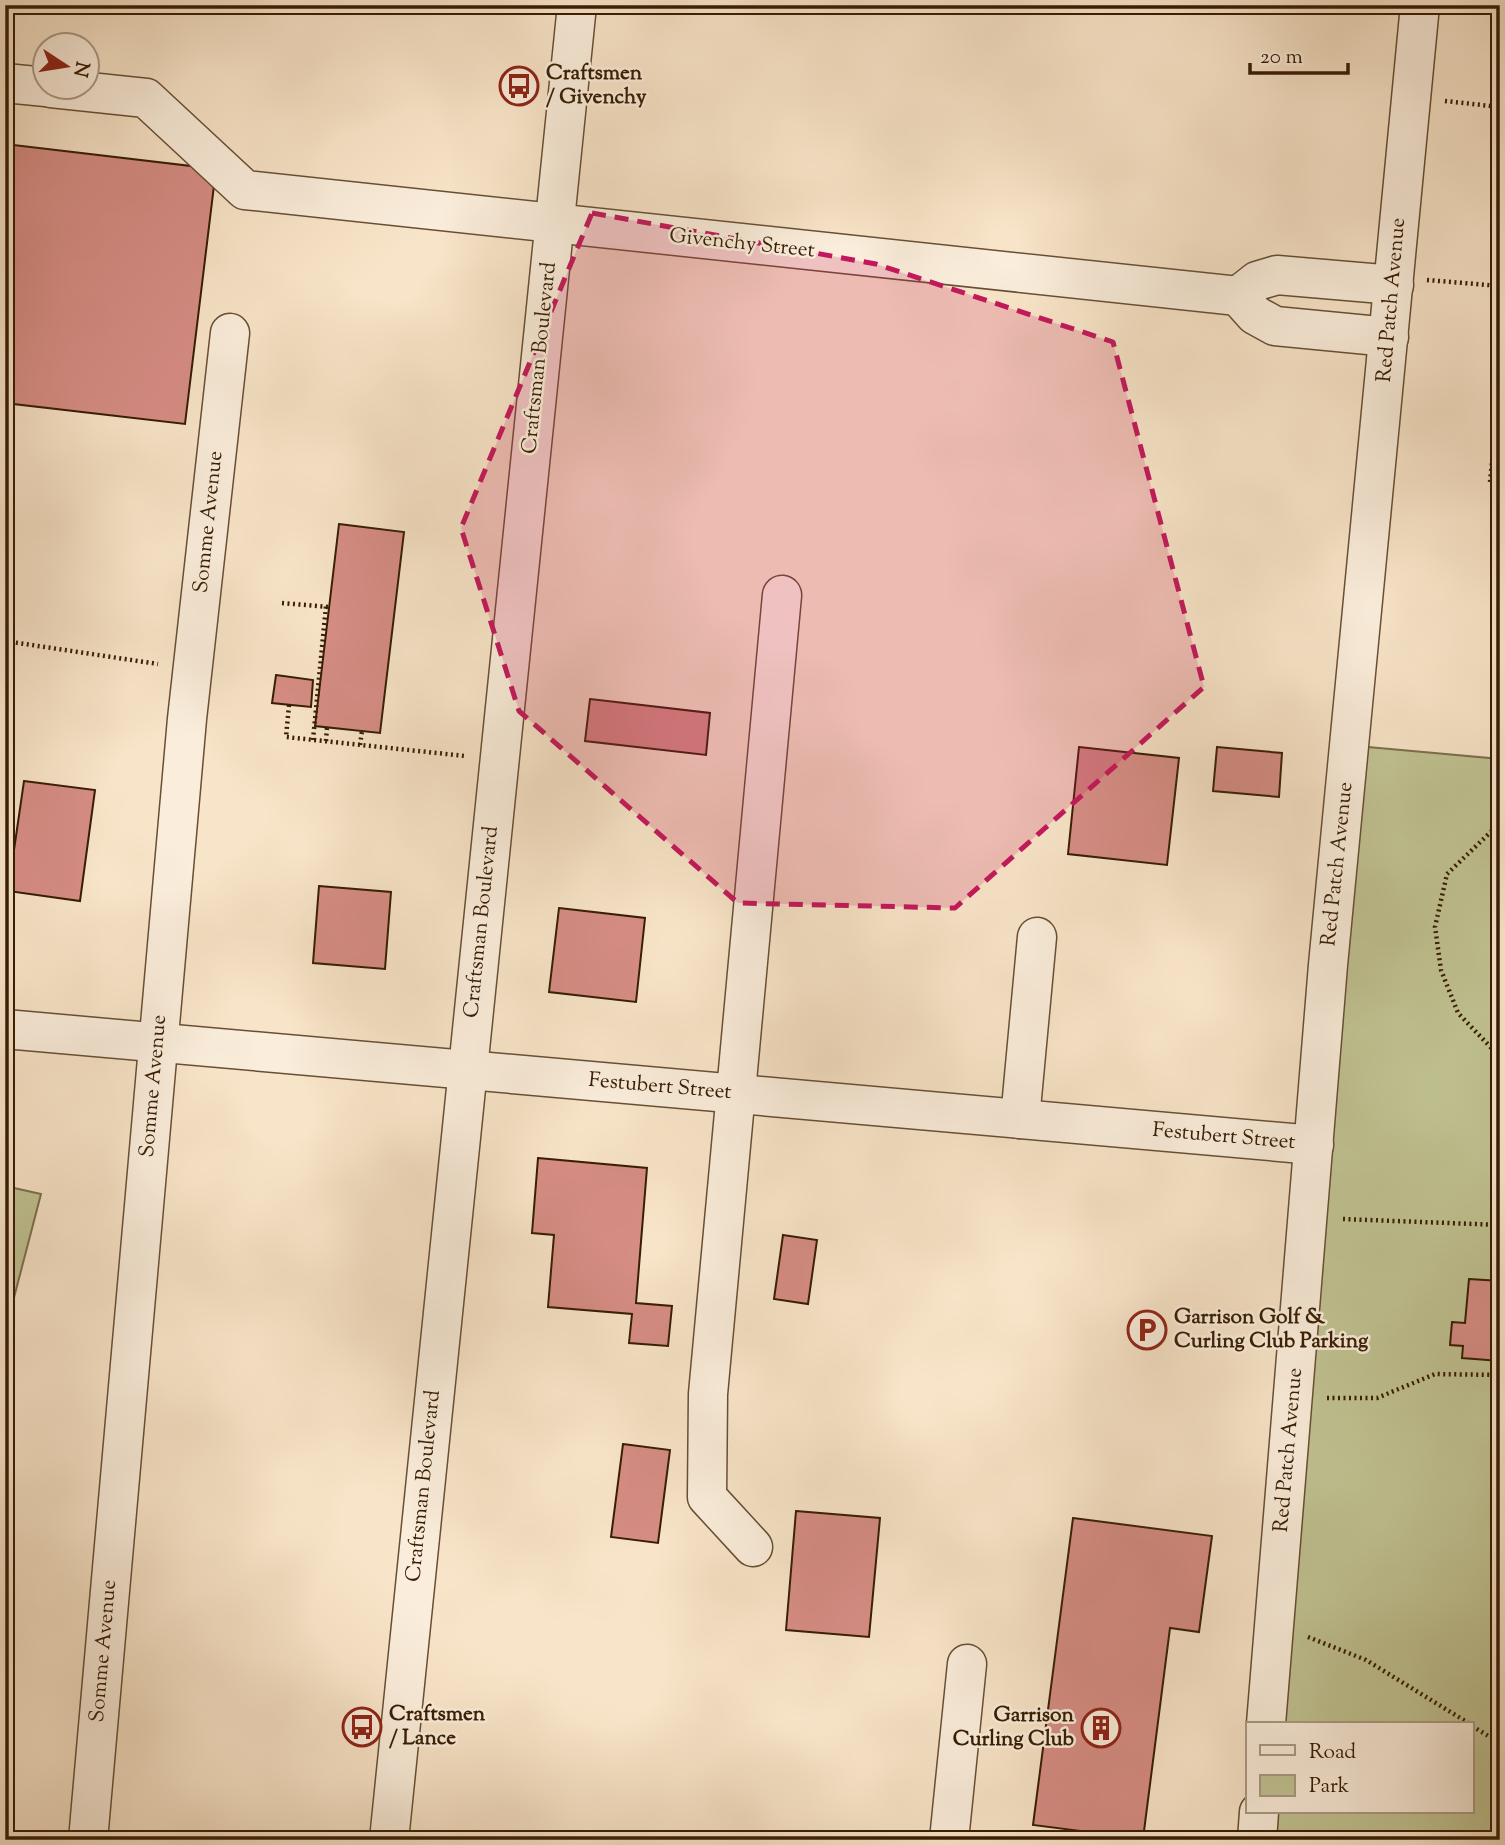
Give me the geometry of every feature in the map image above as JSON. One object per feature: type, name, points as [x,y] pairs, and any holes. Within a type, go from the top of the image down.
[{"type":"street","name":"Craftsman Boulevard","points":[[389,1840],[577,5]]},
{"type":"street","name":"Red Patch Avenue","points":[[1266,1722],[1329,951],[1420,5]]},
{"type":"street","points":[[5,83],[32,86]]},
{"type":"street","name":"Givenchy Street","points":[[102,93],[146,97],[245,190],[1238,296]]},
{"type":"street","points":[[1389,337],[1275,326],[1255,315],[1238,296],[1257,281],[1278,275],[1394,281]]},
{"type":"street","name":"Somme Avenue","points":[[88,1840],[193,669],[230,333]]},
{"type":"street","points":[[753,1546],[706,1497],[708,1394],[782,595]]},
{"type":"street","points":[[1020,1119],[1037,937]]},
{"type":"street","name":"Festubert Street","points":[[5,1029],[1314,1145]]},
{"type":"street","points":[[948,1840],[967,1664]]},
{"type":"street","points":[[1257,1840],[1259,1814]]},
{"type":"path","points":[[1412,98],[1500,107]]},
{"type":"path","points":[[1394,281],[1500,286]]},
{"type":"path","points":[[1490,482],[1500,381]]},
{"type":"path","points":[[282,603],[327,607],[313,740]]},
{"type":"path","points":[[5,641],[193,669]]},
{"type":"path","points":[[289,705],[286,737],[472,756]]},
{"type":"path","points":[[326,741],[327,727]]},
{"type":"path","points":[[360,745],[362,731]]},
{"type":"path","points":[[342,743],[342,753]]},
{"type":"path","points":[[1500,823],[1447,874],[1435,927],[1441,970],[1458,1013],[1500,1058]]},
{"type":"path","points":[[1308,1217],[1377,1222],[1500,1225]]},
{"type":"path","points":[[1294,1396],[1377,1398],[1435,1374],[1500,1375]]},
{"type":"path","points":[[1275,1625],[1366,1661],[1466,1722]]},
{"type":"path","points":[[1474,1727],[1500,1743]]},
{"type":"highlighted area","points":[[592,213],[876,264],[1113,342],[1204,687],[955,908],[738,903],[519,711],[461,528]]},
{"type":"green space","points":[[1368,747],[1500,759],[1500,1840],[1248,1840],[1252,1814],[1474,1814],[1474,1722],[1261,1722]]},
{"type":"green space","points":[[5,1186],[41,1194],[5,1332]]},
{"type":"building","points":[[5,144],[216,169],[185,424],[5,403]]},
{"type":"building","points":[[339,524],[404,532],[380,733],[315,726]]},
{"type":"building","points":[[276,675],[313,680],[311,707],[272,703]]},
{"type":"building","points":[[590,699],[710,713],[706,755],[585,741]]},
{"type":"building","points":[[1079,747],[1179,758],[1167,865],[1068,854]]},
{"type":"building","points":[[1217,747],[1282,753],[1279,797],[1213,791]]},
{"type":"building","points":[[24,781],[95,790],[80,901],[8,891]]},
{"type":"building","points":[[319,886],[391,892],[385,969],[313,963]]},
{"type":"building","points":[[559,908],[645,918],[636,1002],[549,992]]},
{"type":"building","points":[[538,1158],[647,1168],[636,1303],[672,1306],[668,1346],[629,1343],[632,1314],[548,1307],[554,1235],[532,1233]]},
{"type":"building","points":[[783,1235],[817,1240],[808,1304],[774,1299]]},
{"type":"building","points":[[1469,1279],[1500,1281],[1500,1361],[1462,1358],[1463,1346],[1450,1345],[1452,1322],[1465,1323]]},
{"type":"building","points":[[623,1444],[670,1450],[658,1543],[611,1537]]},
{"type":"building","points":[[796,1511],[880,1518],[869,1637],[786,1630]]},
{"type":"building","name":"Garrison Curling Club","points":[[1073,1518],[1212,1536],[1199,1632],[1170,1628],[1143,1839],[1033,1825]]},
{"type":"place","name":"Craftsmen / Givenchy","points":[[519,86]]},
{"type":"place","name":"Garrison Golf & Curling Club Parking","points":[[1147,1330]]},
{"type":"place","name":"Craftsmen / Lance","points":[[362,1727]]},
{"type":"place","name":"Garrison Curling Club","points":[[1101,1728]]}]
